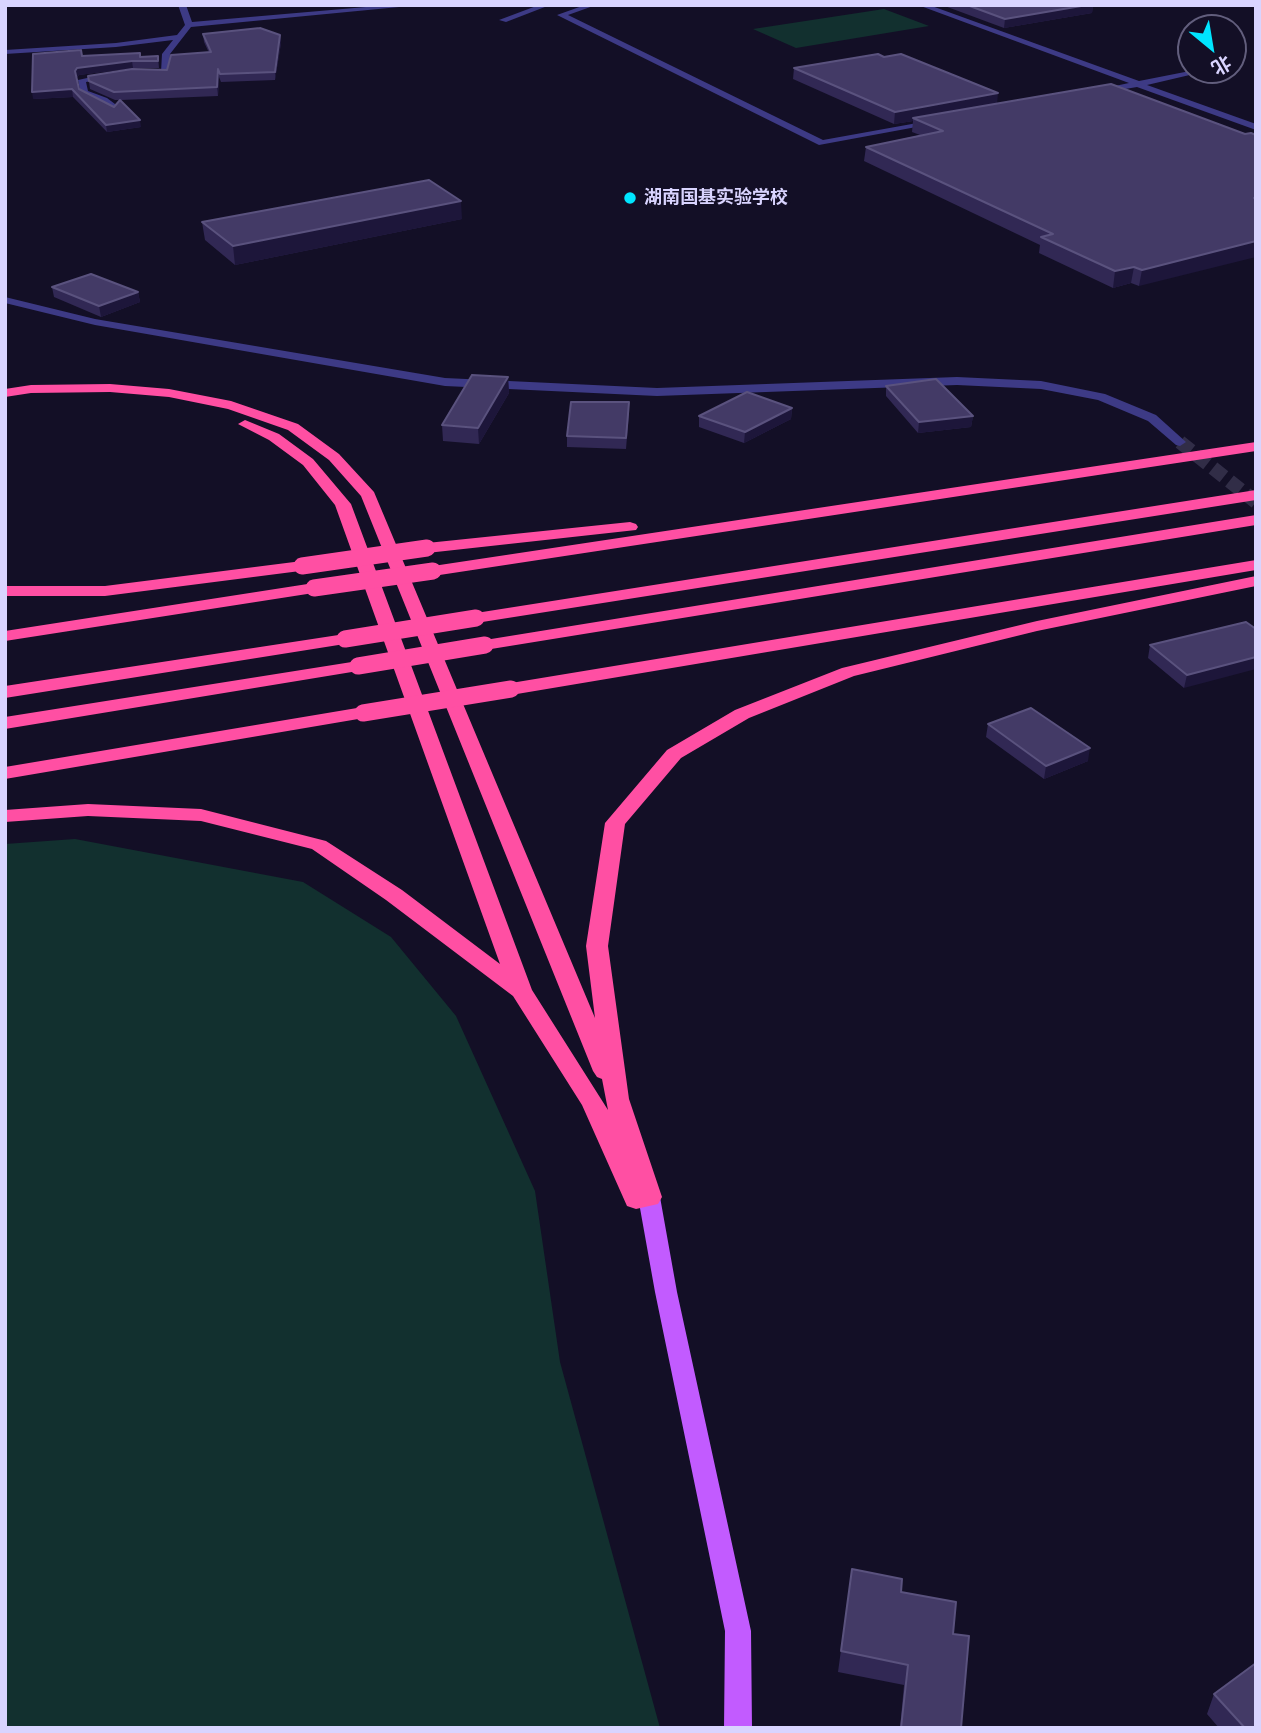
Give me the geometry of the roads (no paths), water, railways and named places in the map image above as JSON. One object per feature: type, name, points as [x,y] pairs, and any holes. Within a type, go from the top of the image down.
[{"type":"highway","points":[[5,393],[31,389],[110,388],[169,393],[231,405],[293,427],[334,457],[368,495],[617,1098]]},
{"type":"highway","points":[[5,405],[92,397],[154,401],[219,414],[274,437],[308,462],[344,504],[521,991],[593,1103],[643,1198]]},
{"type":"highway","points":[[5,636],[1256,446]]},
{"type":"highway","points":[[5,692],[1256,495]]},
{"type":"highway","points":[[5,591],[105,591],[427,548],[893,501]]},
{"type":"highway","points":[[5,723],[1256,520]]},
{"type":"highway","points":[[5,773],[1256,565]]},
{"type":"highway","points":[[643,1198],[617,1098],[597,946],[615,823],[674,754],[743,714],[848,672],[1037,626],[1256,581]]},
{"type":"highway","points":[[5,816],[88,810],[201,815],[319,845],[394,895],[521,991]]},
{"type":"main road","points":[[643,1198],[666,1292],[738,1631],[737,1728]]},
{"type":"street","points":[[182,5],[189,25]]},
{"type":"street","points":[[133,74],[165,74],[166,54],[189,25],[417,5]]},
{"type":"street","points":[[503,20],[547,5]]},
{"type":"street","points":[[593,5],[561,15],[822,143],[944,121]]},
{"type":"street","points":[[921,5],[1256,127]]},
{"type":"street","points":[[5,52],[55,47],[116,46],[180,37]]},
{"type":"street","points":[[116,109],[104,100],[84,92],[82,80],[122,74]]},
{"type":"street","points":[[1089,94],[1177,76]]},
{"type":"street","points":[[5,300],[95,322],[445,382],[657,392],[957,381],[1041,385],[1101,397],[1152,418],[1180,442]]},
{"type":"tunnel","points":[[1180,442],[1256,502]]},
{"type":"place","name":"湖南国基实验学校","points":[[630,198]]}]
